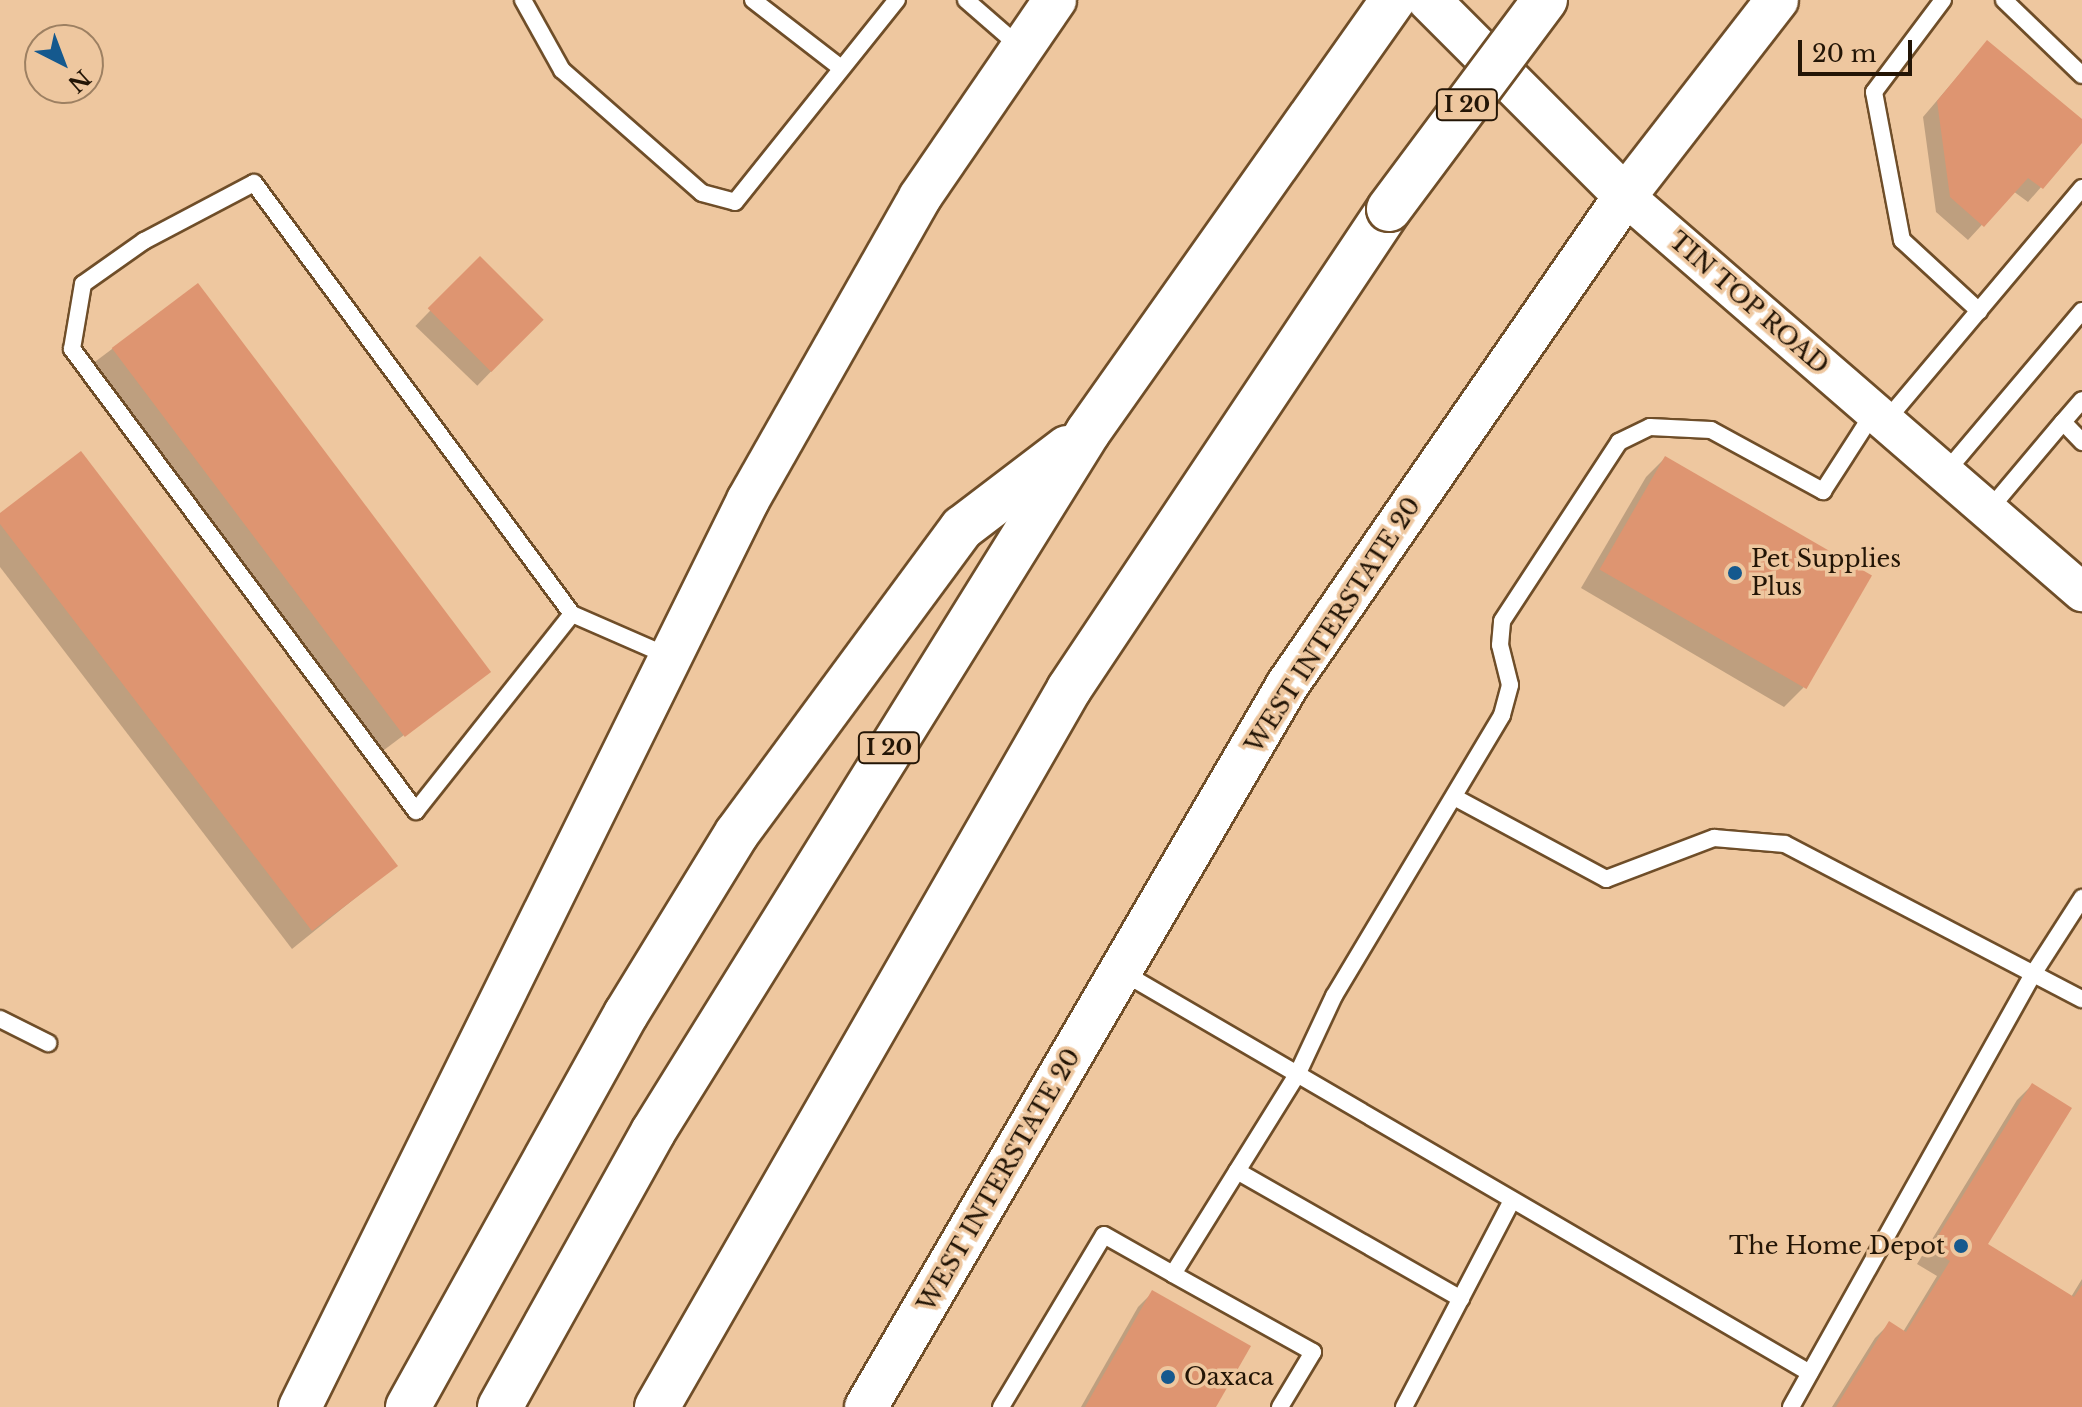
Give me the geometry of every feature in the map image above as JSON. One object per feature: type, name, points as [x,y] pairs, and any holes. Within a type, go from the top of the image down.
[{"type":"highway","name":"I 20","points":[[500,1407],[653,1132],[1088,432],[1393,0]]},
{"type":"highway","name":"I 20","points":[[657,1407],[1069,689],[1389,209],[1545,0]]},
{"type":"highway","points":[[408,1407],[626,1014],[737,833],[962,528],[1088,432]]},
{"type":"main road","points":[[300,1407],[748,500],[920,197],[1055,0]]},
{"type":"main road","name":"TIN TOP ROAD","points":[[1429,0],[1625,196]]},
{"type":"main road","name":"WEST INTERSTATE 20","points":[[866,1407],[1288,684],[1625,196],[1777,0]]},
{"type":"street","name":"TIN TOP ROAD","points":[[1625,196],[2082,592]]},
{"type":"lane","points":[[523,0],[562,70],[702,193],[735,202],[897,0]]},
{"type":"lane","points":[[753,0],[841,68]]},
{"type":"lane","points":[[966,0],[1020,47]]},
{"type":"lane","points":[[1943,0],[1874,92],[1902,240],[1979,311]]},
{"type":"lane","points":[[2004,0],[2082,75]]},
{"type":"lane","points":[[572,614],[416,811],[72,349],[83,284],[144,241],[254,183],[572,614],[670,656]]},
{"type":"lane","points":[[1173,1274],[1297,1075],[1334,996],[1502,715],[1510,685],[1500,645],[1502,621],[1619,442],[1650,427],[1711,430],[1823,491],[1879,417],[1979,311],[2082,188]]},
{"type":"lane","points":[[1945,473],[2082,311]]},
{"type":"lane","points":[[1988,511],[2082,400]]},
{"type":"lane","points":[[2063,422],[2082,442]]},
{"type":"lane","points":[[1454,797],[1606,879],[1714,838],[1785,844],[2035,971],[2082,999]]},
{"type":"lane","points":[[1791,1407],[2035,971],[2082,898]]},
{"type":"lane","points":[[1122,972],[1810,1373]]},
{"type":"lane","points":[[0,1019],[48,1043]]},
{"type":"lane","points":[[1237,1171],[1461,1299]]},
{"type":"lane","points":[[1404,1407],[1512,1200]]},
{"type":"lane","points":[[1001,1407],[1104,1235],[1313,1352],[1280,1407]]},
{"type":"building","points":[[1987,40],[2082,119],[2082,143],[2043,189],[2028,178],[1984,227],[1950,197],[1937,101]]},
{"type":"building","points":[[480,256],[544,320],[491,372],[428,308]]},
{"type":"building","points":[[198,283],[491,672],[405,737],[112,348]]},
{"type":"building","points":[[81,451],[398,866],[312,931],[0,524],[0,513]]},
{"type":"building","name":"Pet Supplies Plus","points":[[1665,456],[1872,576],[1806,689],[1600,569]]},
{"type":"building","name":"The Home Depot","points":[[2032,1083],[2072,1108],[1988,1244],[2074,1297],[2082,1285],[2082,1407],[1836,1407],[1889,1321],[1906,1332],[1950,1261],[1930,1249]]},
{"type":"building","name":"Oaxaca","points":[[1152,1290],[1251,1346],[1216,1407],[1085,1407]]},
{"type":"place","name":"Pet Supplies Plus","points":[[1735,573]]},
{"type":"place","name":"The Home Depot","points":[[1961,1246]]},
{"type":"place","name":"Oaxaca","points":[[1168,1377]]}]
